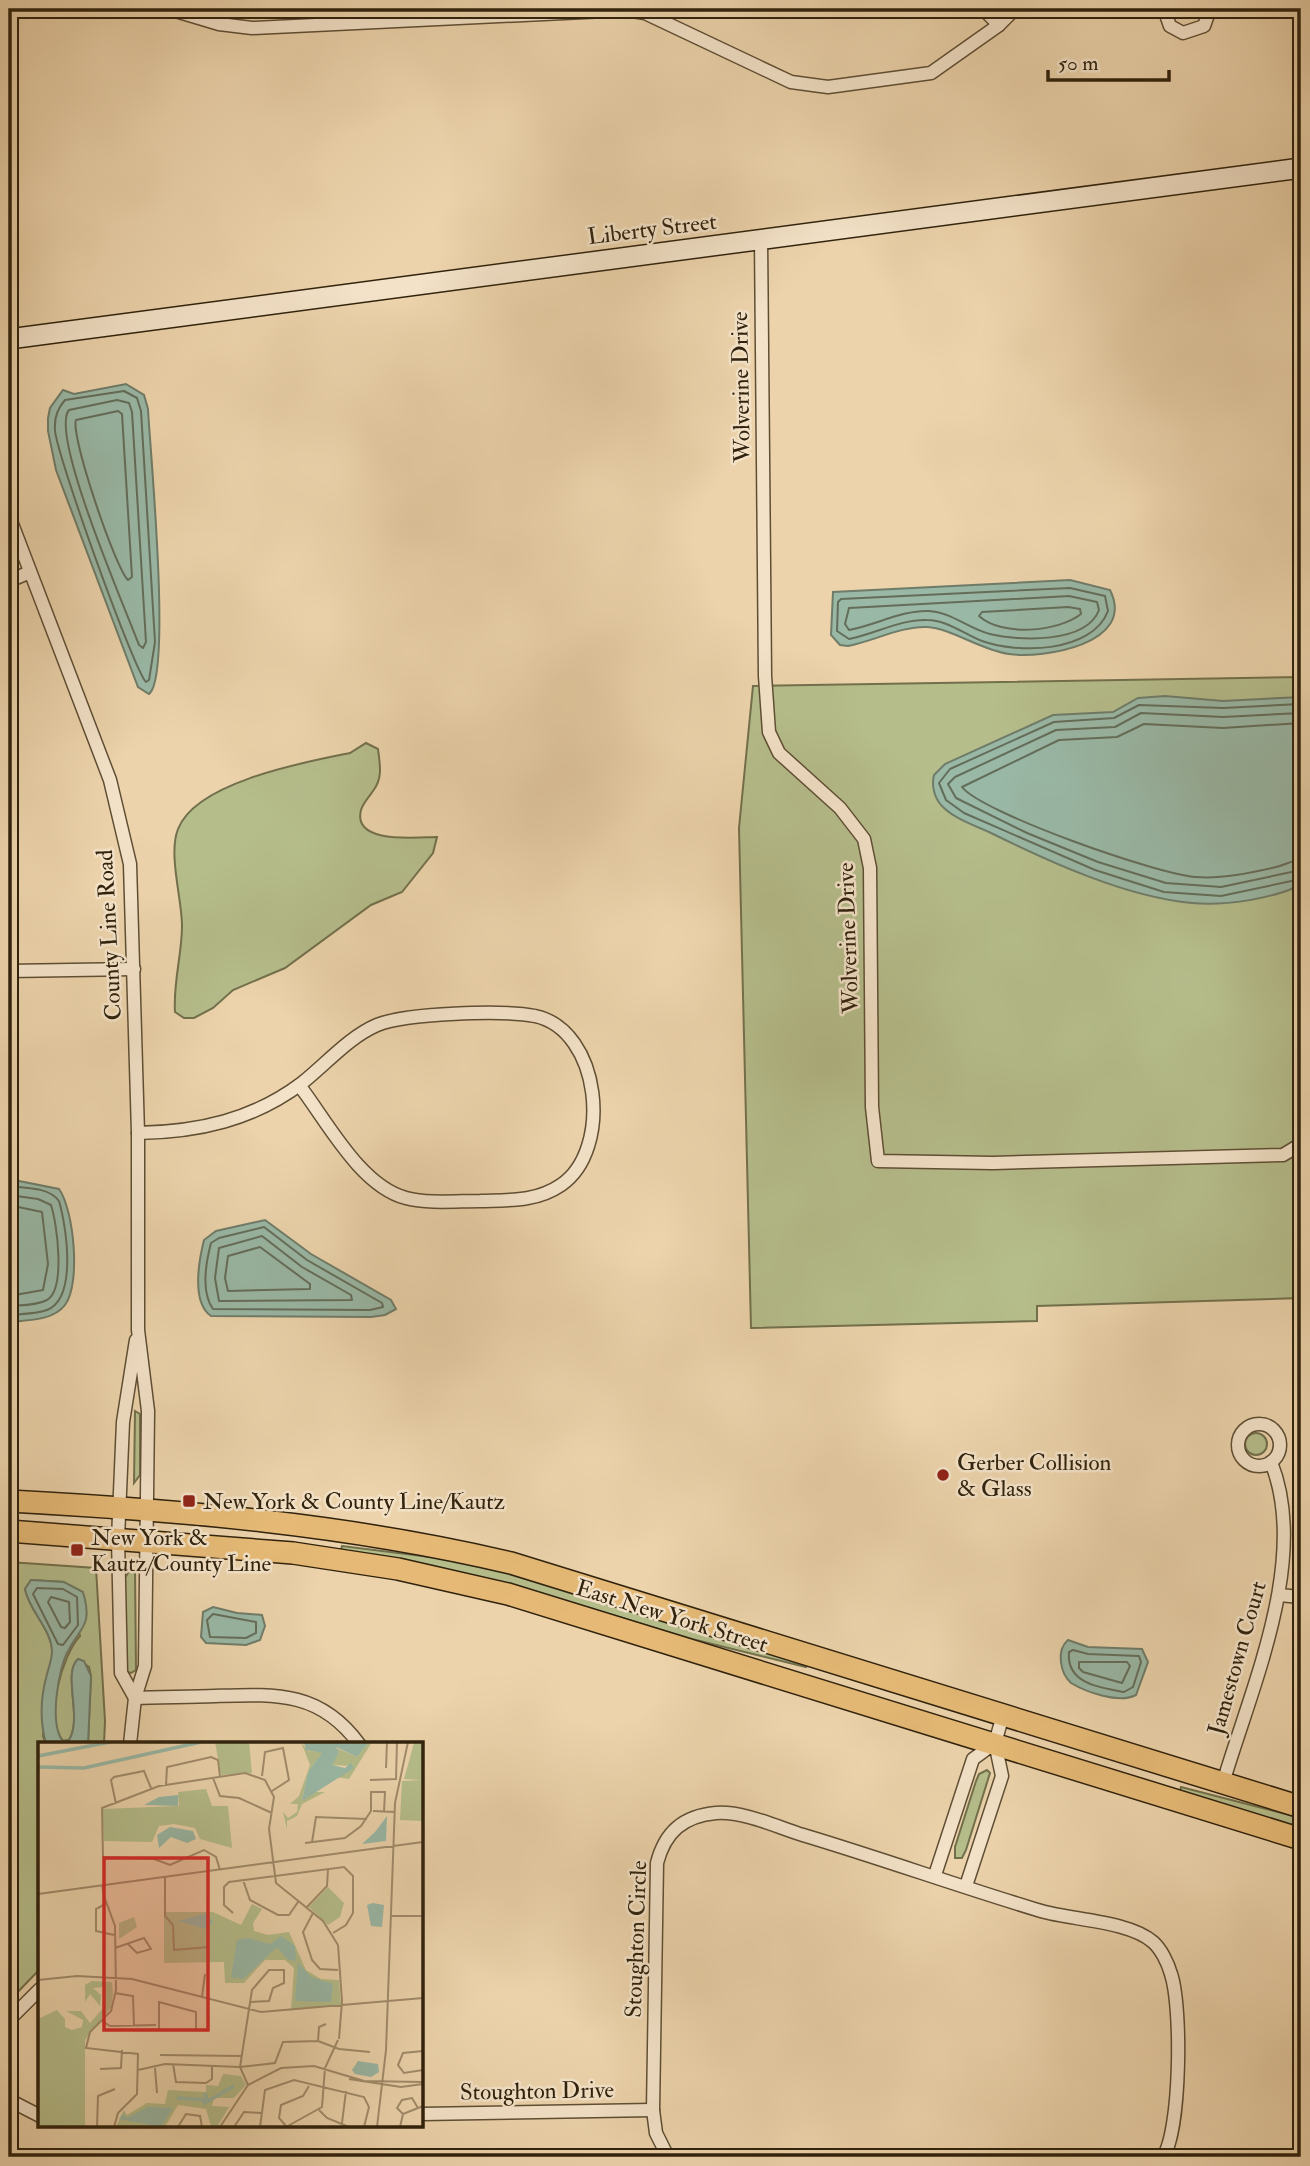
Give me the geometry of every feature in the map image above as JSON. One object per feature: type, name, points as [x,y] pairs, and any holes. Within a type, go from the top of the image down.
[{"type":"main road","name":"East New York Street","points":[[9,1501],[148,1510],[345,1529],[512,1563],[1301,1807]]},
{"type":"main road","name":"East New York Street","points":[[9,1531],[118,1538],[342,1560],[508,1594],[1301,1839]]},
{"type":"street","points":[[169,9],[219,24],[252,28],[626,10],[645,13],[776,75],[814,87],[931,73],[999,25],[1015,9]]},
{"type":"street","points":[[983,9],[999,25]]},
{"type":"street","points":[[1164,9],[1170,26],[1183,33],[1204,26],[1210,9]]},
{"type":"street","name":"Liberty Street","points":[[9,339],[1301,168]]},
{"type":"street","name":"Wolverine Drive","points":[[761,239],[765,676],[769,732],[779,753],[840,808],[864,839],[870,869],[872,1107],[878,1161],[993,1163],[1283,1155],[1301,1144]]},
{"type":"street","name":"County Line Road","points":[[9,516],[110,780],[130,864],[138,1133],[138,1330],[148,1411],[145,1666],[135,1698],[130,1742]]},
{"type":"street","points":[[9,581],[30,572]]},
{"type":"street","points":[[9,971],[134,969]]},
{"type":"street","points":[[138,1133],[194,1130],[233,1120],[299,1085],[363,1032],[378,1025],[421,1016],[534,1016],[566,1032],[587,1063],[592,1120],[590,1145],[581,1164],[568,1181],[536,1198],[428,1201],[407,1198],[388,1192],[363,1171],[299,1085]]},
{"type":"street","name":"County Line Road","points":[[135,1698],[121,1673],[118,1538],[123,1422],[138,1330]]},
{"type":"street","name":"Jamestown Court","points":[[1223,1783],[1279,1595],[1284,1514],[1282,1494],[1271,1462]]},
{"type":"street","points":[[1279,1595],[1301,1597]]},
{"type":"street","points":[[135,1698],[270,1695],[297,1698],[322,1709],[346,1726],[358,1742]]},
{"type":"street","points":[[965,1886],[1002,1776],[995,1743],[1003,1715]]},
{"type":"street","points":[[935,1875],[973,1759],[995,1743]]},
{"type":"street","name":"Stoughton Circle","points":[[668,2157],[656,2133],[653,2110],[655,1882],[661,1849],[670,1832],[697,1816],[719,1813],[734,1815],[935,1875],[1041,1911],[1136,1933],[1152,1942],[1161,1952],[1171,1974],[1176,1999],[1176,2101],[1172,2132],[1163,2157]]},
{"type":"street","points":[[9,2020],[38,1991]]},
{"type":"street","points":[[9,2100],[38,2115]]},
{"type":"street","name":"Stoughton Drive","points":[[424,2114],[653,2110]]},
{"type":"green space","points":[[1301,677],[1301,1298],[1037,1306],[1037,1321],[751,1328],[739,828],[753,686]]},
{"type":"green space","points":[[366,743],[378,749],[380,771],[376,786],[362,807],[361,821],[366,829],[388,837],[437,837],[433,853],[402,892],[371,905],[285,968],[233,990],[213,1008],[194,1018],[184,1018],[175,1012],[182,926],[174,851],[178,829],[189,813],[206,799],[228,787],[281,769],[350,753]]},
{"type":"green space","points":[[135,1411],[140,1414],[140,1475],[134,1483]]},
{"type":"green space","points":[[1256,1433],[1266,1440],[1267,1444],[1260,1454],[1256,1455],[1246,1448],[1245,1444],[1252,1434]]},
{"type":"green space","points":[[342,1546],[454,1560],[529,1578],[808,1664],[806,1667],[692,1639],[520,1587],[429,1565],[341,1550]]},
{"type":"green space","points":[[9,1562],[96,1568],[104,1742],[88,1742],[91,1676],[89,1667],[78,1659],[72,1675],[73,1731],[69,1740],[63,1741],[58,1731],[55,1703],[58,1687],[67,1657],[80,1636],[64,1582],[31,1580],[25,1589],[49,1636],[52,1651],[43,1736],[45,1742],[38,1742],[38,1971],[9,2001]]},
{"type":"green space","points":[[131,1568],[135,1570],[136,1670],[131,1673],[125,1671],[123,1581]]},
{"type":"green space","points":[[987,1770],[990,1773],[966,1850],[962,1858],[955,1858],[955,1847],[976,1781],[979,1774]]},
{"type":"green space","points":[[1181,1787],[1301,1818],[1301,1829],[1180,1791]]},
{"type":"water","points":[[126,384],[144,395],[148,409],[159,607],[156,678],[149,694],[138,687],[56,470],[48,431],[50,408],[63,390],[74,394]]},
{"type":"water","points":[[1070,580],[1110,590],[1115,608],[1110,623],[1099,635],[1063,650],[1043,654],[1009,654],[946,631],[927,627],[907,629],[848,646],[840,645],[831,635],[833,592]]},
{"type":"water","points":[[1165,696],[1223,701],[1301,697],[1301,885],[1262,898],[1219,903],[1192,903],[1141,894],[1089,877],[967,822],[949,812],[936,797],[933,789],[934,775],[945,764],[1053,715],[1113,712],[1138,698]]},
{"type":"water","points":[[9,1179],[59,1189],[69,1213],[74,1247],[70,1295],[60,1310],[39,1319],[9,1322]]},
{"type":"water","points":[[265,1220],[311,1254],[391,1300],[396,1309],[385,1315],[371,1317],[211,1316],[205,1310],[199,1291],[199,1269],[204,1240],[216,1231]]},
{"type":"water","points":[[31,1580],[64,1582],[83,1592],[86,1619],[64,1659],[58,1683],[56,1723],[63,1741],[69,1740],[74,1720],[72,1674],[78,1659],[84,1661],[91,1676],[88,1742],[46,1742],[42,1703],[51,1661],[51,1643],[25,1589]]},
{"type":"water","points":[[213,1607],[262,1615],[265,1626],[260,1640],[246,1645],[206,1643],[201,1637],[203,1612]]},
{"type":"water","points":[[1068,1640],[1088,1647],[1142,1649],[1148,1662],[1136,1695],[1112,1698],[1071,1683],[1064,1673],[1061,1661],[1064,1644]]},
{"type":"place","name":"Gerber Collision & Glass","points":[[943,1475]]},
{"type":"place","name":"New York & County Line/Kautz","points":[[189,1501]]},
{"type":"place","name":"New York & Kautz/County Line","points":[[77,1550]]}]
